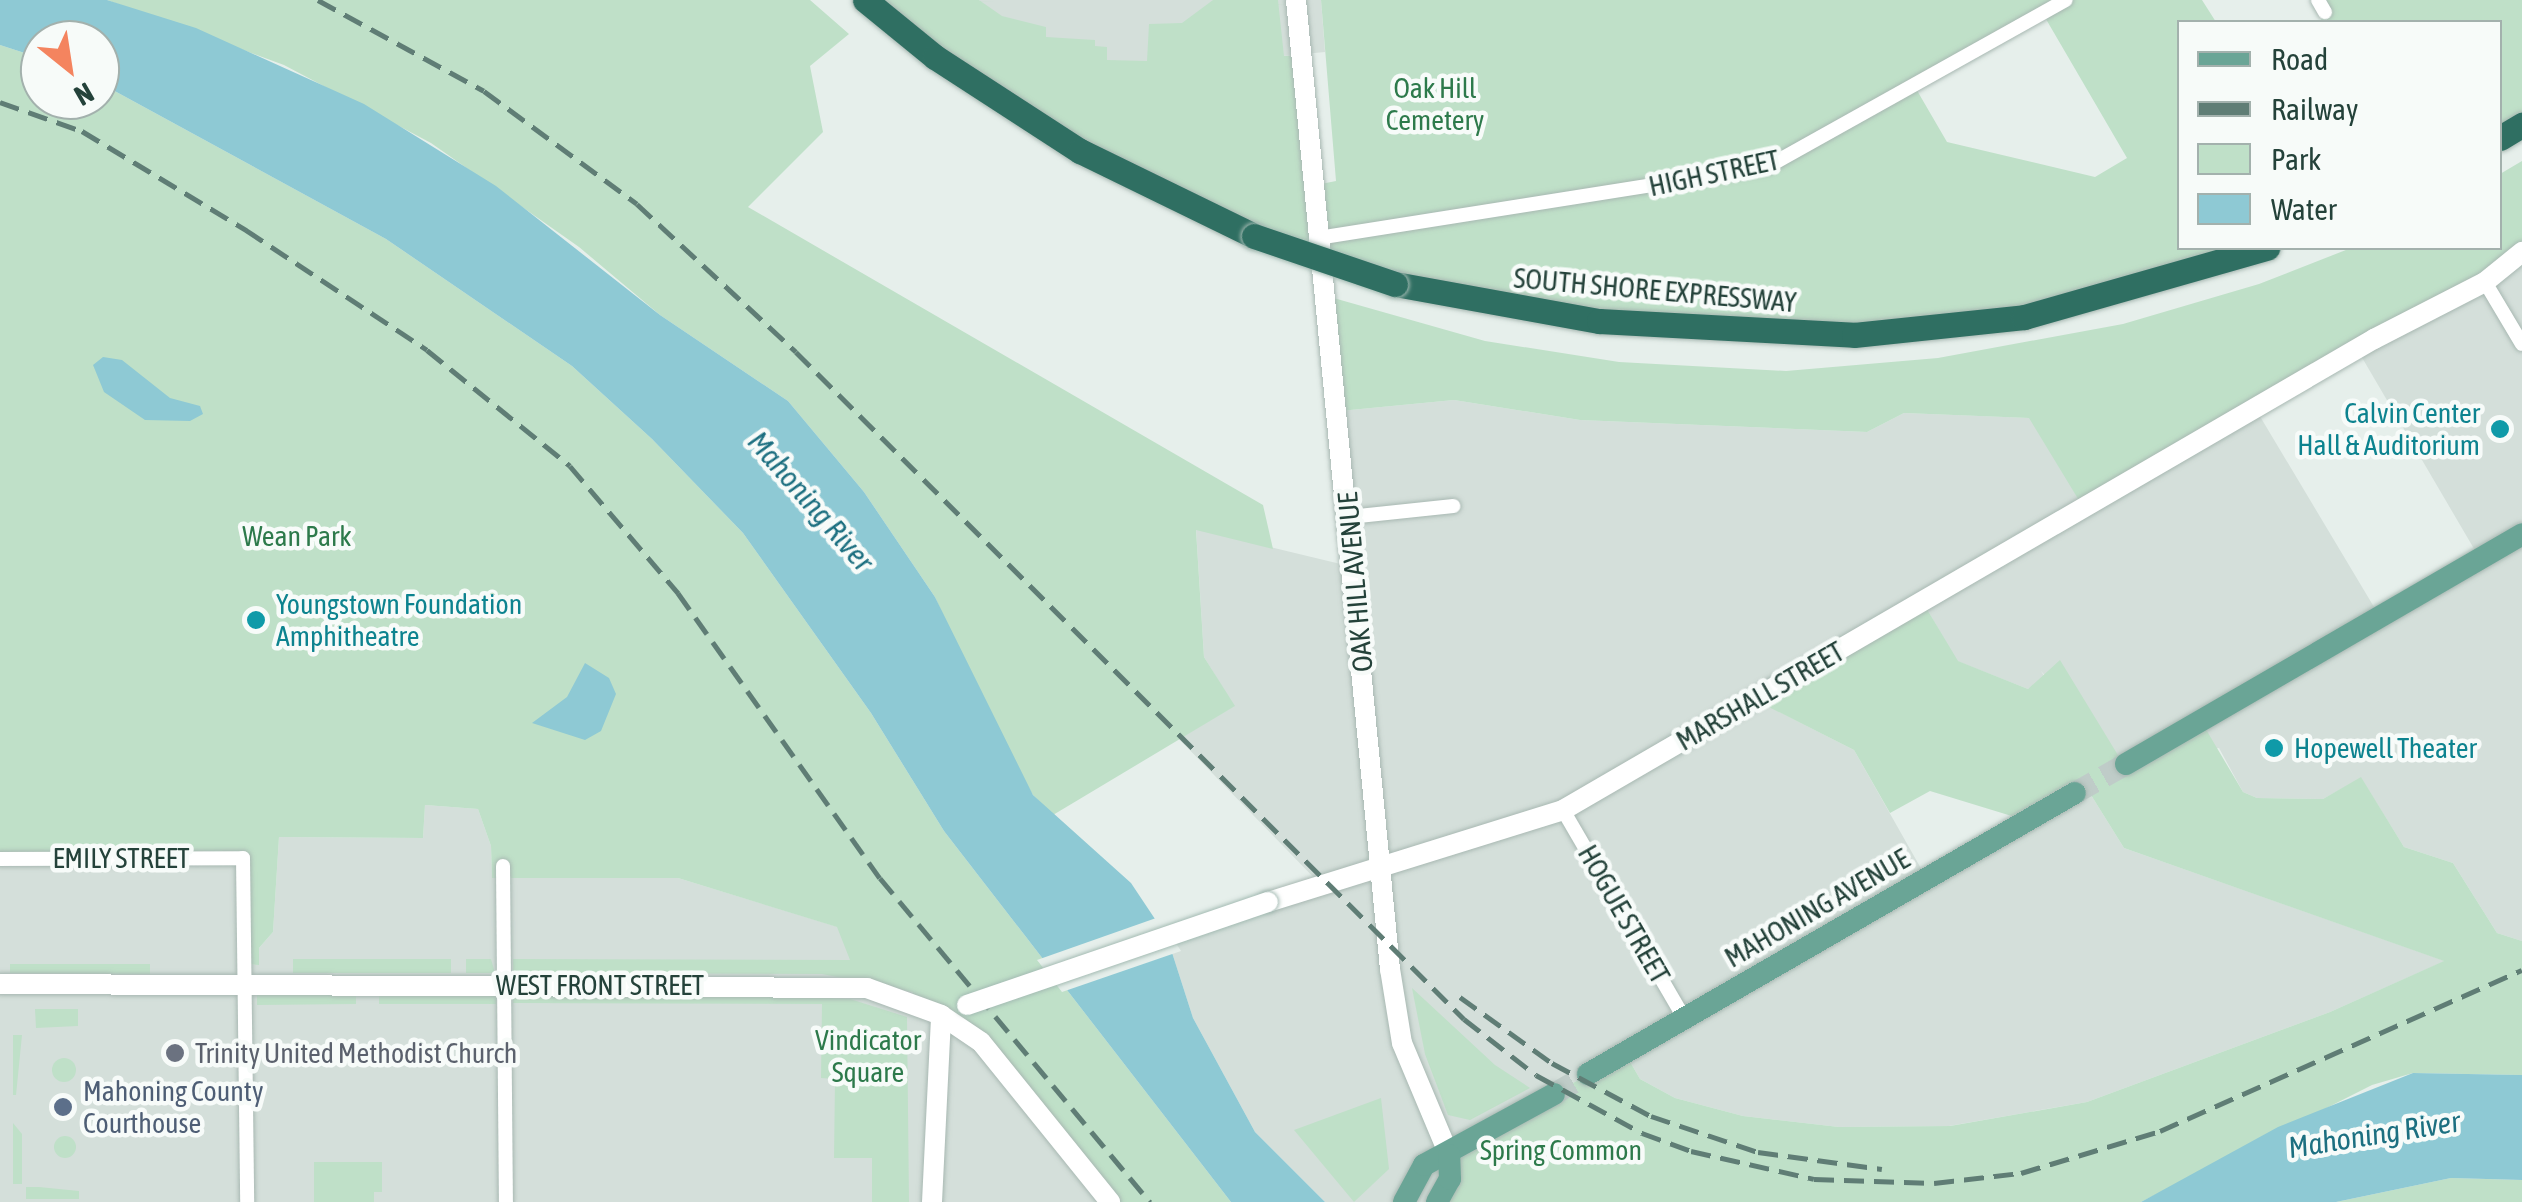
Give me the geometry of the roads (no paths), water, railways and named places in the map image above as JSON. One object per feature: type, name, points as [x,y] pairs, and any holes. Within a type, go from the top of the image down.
[{"type":"highway","name":"SOUTH SHORE EXPRESSWAY","points":[[865,0],[935,57],[1080,151],[1254,236],[1395,284],[1599,321],[1854,335],[2024,317],[2260,250]]},
{"type":"main road","points":[[2126,764],[2522,534]]},
{"type":"main road","name":"MAHONING AVENUE","points":[[1588,1074],[2075,793]]},
{"type":"main road","points":[[1404,1202],[1424,1166],[1554,1094]]},
{"type":"main road","points":[[1437,1202],[1450,1179],[1449,1155]]},
{"type":"street","name":"OAK HILL AVENUE","points":[[1296,0],[1324,237],[1381,867],[1402,1043],[1449,1155]]},
{"type":"street","name":"HIGH STREET","points":[[1324,237],[1767,167],[2066,0]]},
{"type":"street","name":"MARSHALL STREET","points":[[941,1015],[1268,902],[1563,810],[2374,339],[2485,282],[2522,252]]},
{"type":"street","points":[[2485,282],[2522,344]]},
{"type":"street","points":[[1349,518],[1453,506]]},
{"type":"street","name":"HOGUE STREET","points":[[1563,810],[1684,1018]]},
{"type":"street","name":"EMILY STREET","points":[[0,858],[242,858],[245,985]]},
{"type":"street","points":[[503,866],[506,1202]]},
{"type":"street","name":"WEST FRONT STREET","points":[[0,984],[846,985],[941,1015],[981,1042],[1110,1202]]},
{"type":"street","points":[[245,985],[247,1202]]},
{"type":"street","points":[[932,1202],[941,1015]]},
{"type":"water","name":"Mahoning River","points":[[0,0],[107,0],[196,28],[364,104],[496,186],[660,315],[788,401],[864,492],[935,597],[1033,795],[1131,883],[1167,937],[1193,1018],[1255,1132],[1325,1202],[1231,1202],[944,831],[871,713],[743,533],[652,439],[572,366],[386,239],[120,94],[120,20],[20,20],[20,52],[0,45]]},
{"type":"water","points":[[103,357],[122,360],[170,398],[200,406],[203,414],[190,421],[145,420],[104,392],[93,365]]},
{"type":"water","points":[[585,663],[609,678],[616,694],[601,731],[585,740],[532,723],[567,697]]},
{"type":"water","name":"Mahoning River","points":[[2413,1073],[2522,1075],[2522,1180],[2451,1178],[2336,1202],[2141,1202],[2278,1127]]},
{"type":"tunnel","points":[[2075,793],[2126,764]]},
{"type":"tunnel","points":[[1554,1094],[1588,1074]]},
{"type":"railway","points":[[318,0],[484,91],[637,204],[796,352],[1464,1019],[1536,1075],[1642,1133],[1691,1151],[1814,1179],[1934,1183],[2021,1173],[2160,1131],[2522,970]]},
{"type":"railway","points":[[0,102],[82,131],[246,230],[427,350],[570,466],[678,593],[880,878],[1150,1202]]},
{"type":"railway","points":[[1460,997],[1552,1063],[1651,1116],[1758,1152],[1882,1169]]},
{"type":"place","name":"Calvin Center Hall & Auditorium","points":[[2500,429]]},
{"type":"place","name":"Youngstown Foundation Amphitheatre","points":[[256,620]]},
{"type":"place","name":"Hopewell Theater","points":[[2274,748]]},
{"type":"place","name":"Trinity United Methodist Church","points":[[175,1053]]},
{"type":"place","name":"Mahoning County Courthouse","points":[[63,1107]]},
{"type":"park label","name":"Oak Hill Cemetery","points":[[1435,104]]},
{"type":"park label","name":"Wean Park","points":[[297,536]]},
{"type":"park label","name":"Vindicator Square","points":[[868,1056]]},
{"type":"park label","name":"Spring Common","points":[[1561,1150]]}]
